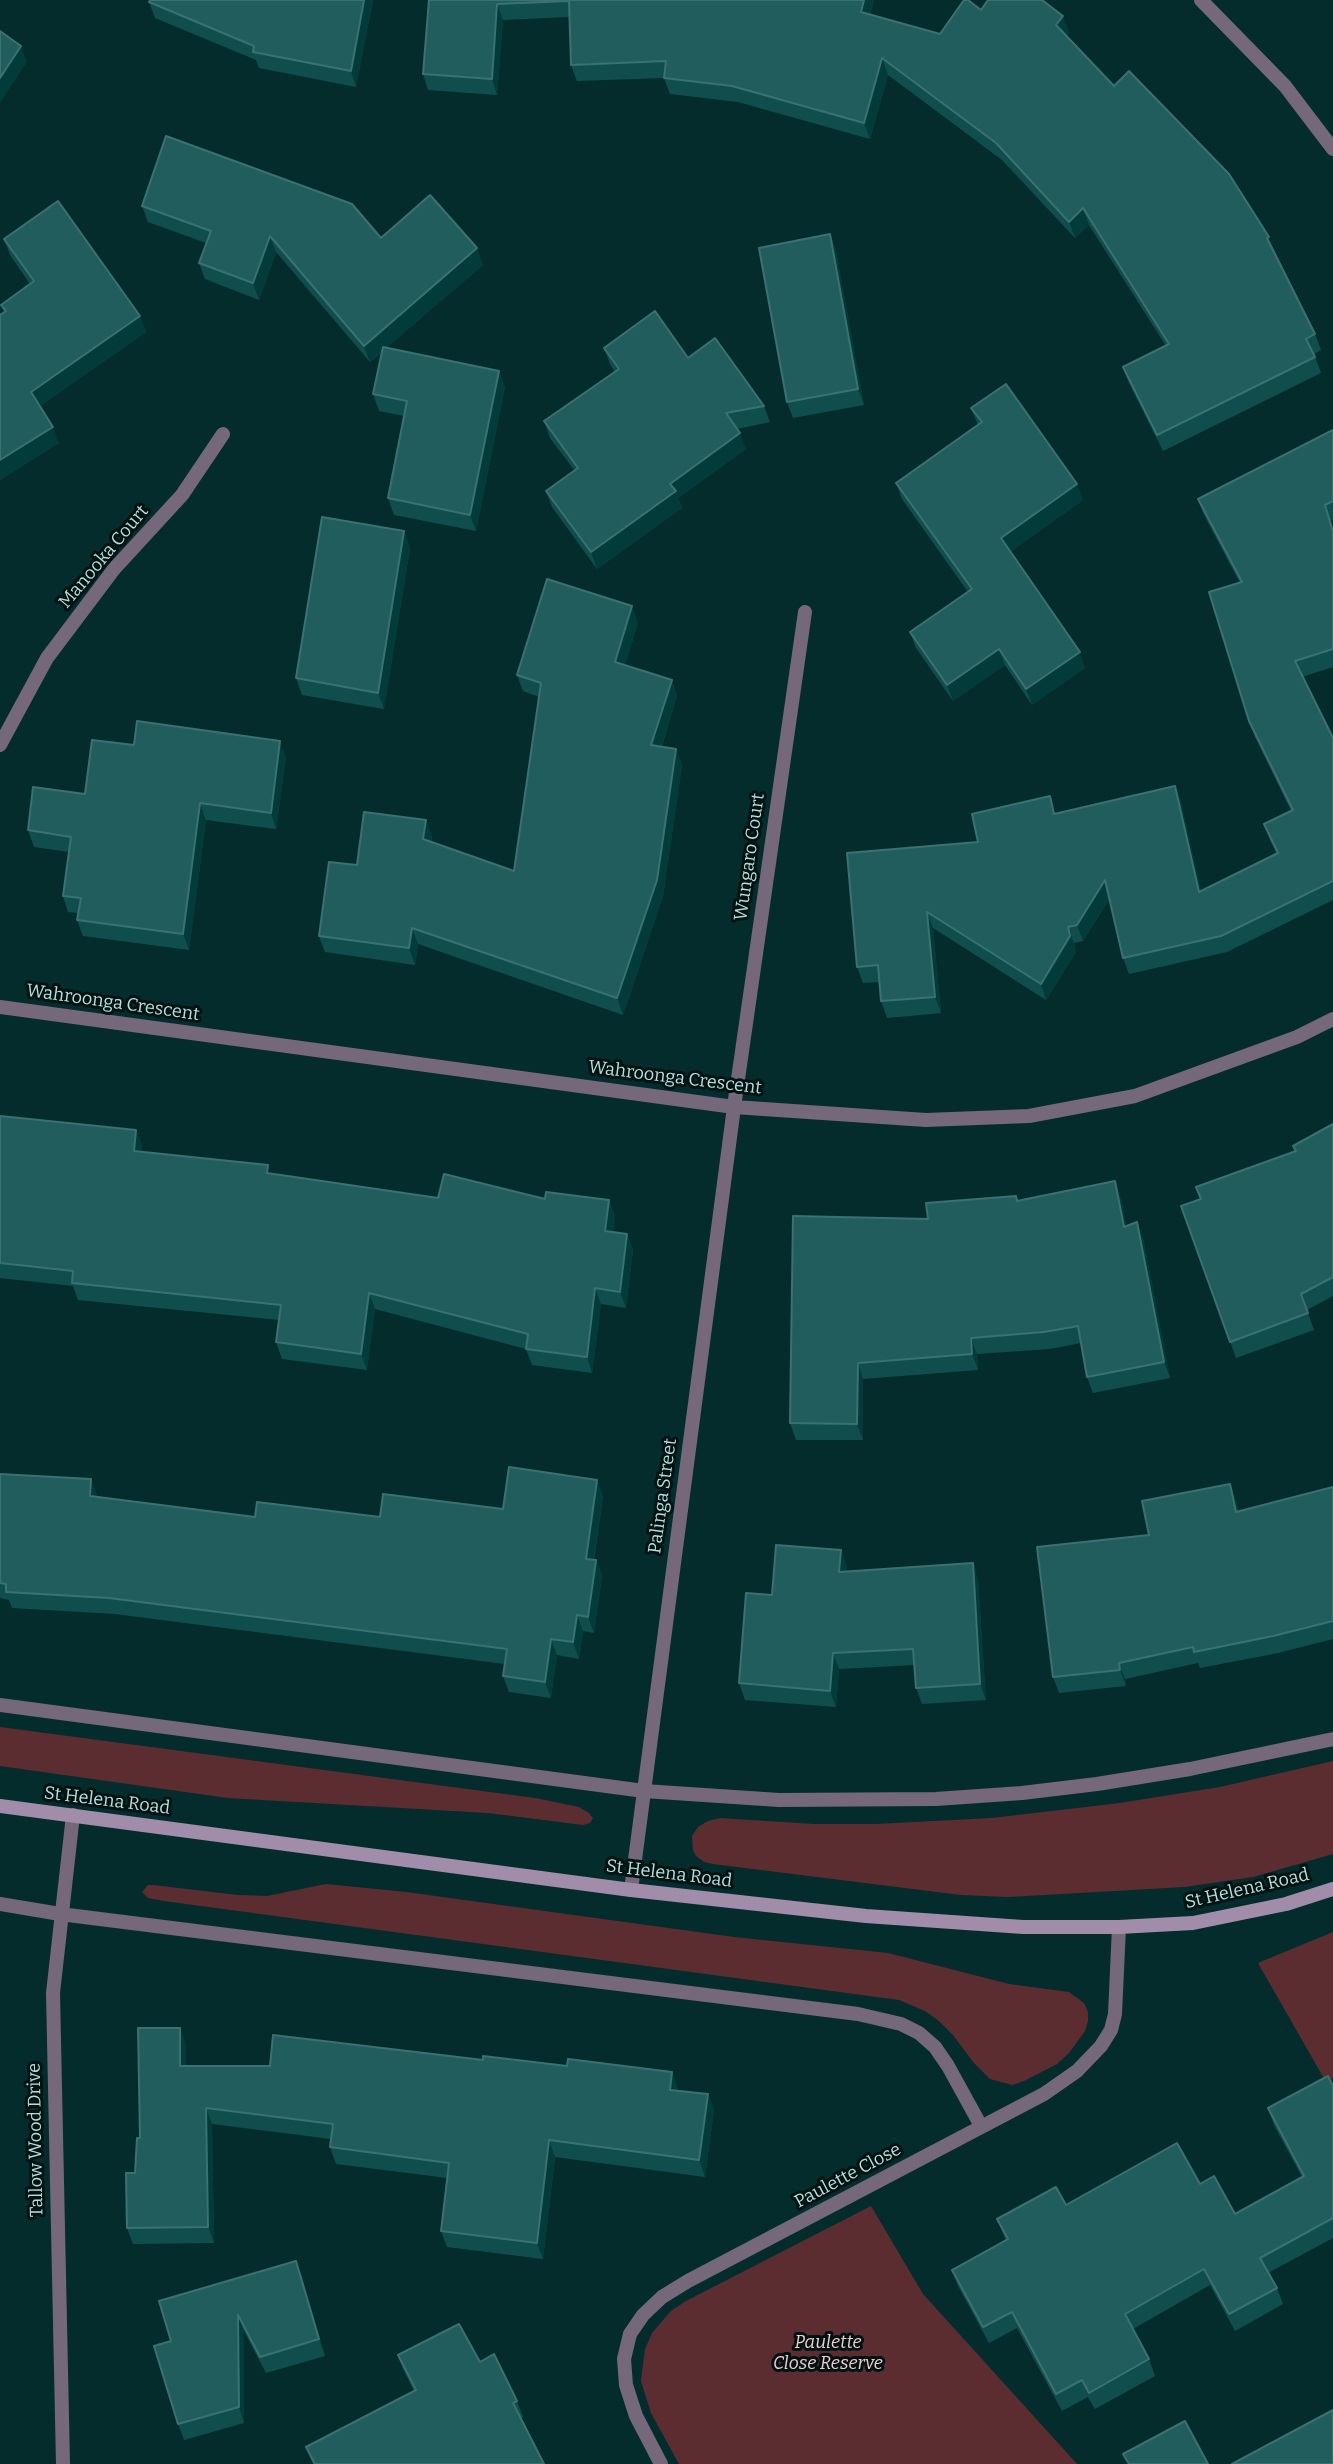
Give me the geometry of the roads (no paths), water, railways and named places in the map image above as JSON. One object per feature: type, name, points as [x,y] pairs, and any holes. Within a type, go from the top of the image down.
[{"type":"main road","name":"St Helena Road","points":[[0,1806],[631,1890],[866,1916],[1023,1927],[1119,1927],[1193,1923],[1286,1903],[1333,1889]]},
{"type":"street","points":[[1201,0],[1285,86],[1333,149]]},
{"type":"street","name":"Manooka Court","points":[[0,745],[47,658],[114,569],[183,495],[223,434]]},
{"type":"street","name":"Wungaro Court","points":[[734,1107],[805,612]]},
{"type":"street","name":"Wahroonga Crescent","points":[[0,1007],[734,1107],[926,1121],[1029,1116],[1135,1096],[1297,1037],[1333,1019]]},
{"type":"street","name":"Palinga Street","points":[[631,1890],[734,1107]]},
{"type":"street","points":[[0,1705],[644,1791],[779,1800],[936,1799],[1022,1793],[1190,1769],[1333,1739]]},
{"type":"street","name":"Tallow Wood Drive","points":[[63,2464],[53,1993],[73,1815]]},
{"type":"street","points":[[0,1903],[60,1914],[858,2014],[880,2019],[901,2024],[919,2033],[935,2048],[981,2126]]},
{"type":"street","name":"Paulette Close","points":[[661,2464],[636,2416],[626,2385],[624,2359],[630,2334],[643,2315],[662,2297],[688,2281],[1061,2083],[1077,2071],[1101,2046],[1111,2030],[1115,2014],[1119,1927]]},
{"type":"park label","name":"Paulette Close Reserve","points":[[828,2353]]}]
